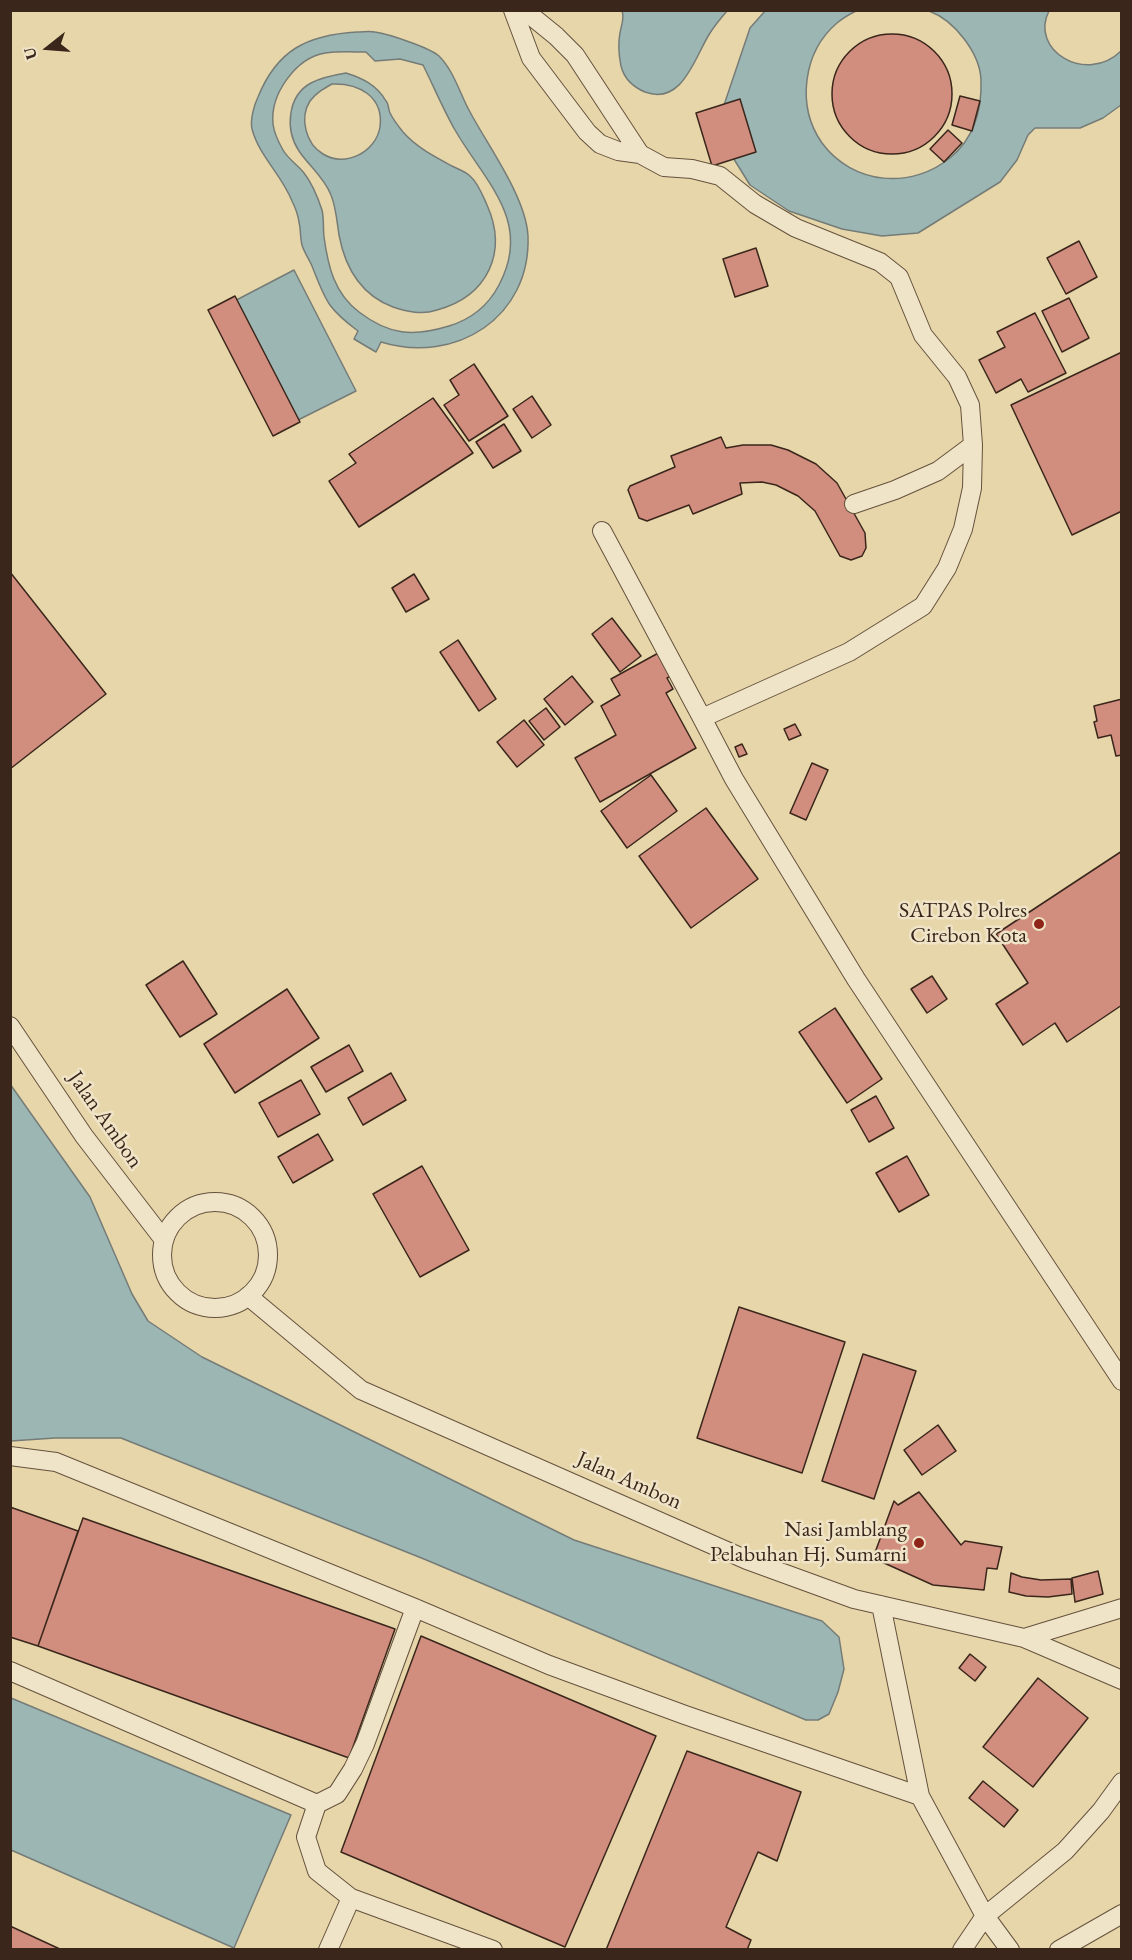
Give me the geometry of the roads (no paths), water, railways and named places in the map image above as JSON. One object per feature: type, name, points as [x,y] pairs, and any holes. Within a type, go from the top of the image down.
[{"type":"lane","points":[[513,10],[531,58],[587,132],[600,144],[618,152],[640,154],[664,167],[692,169],[720,176],[755,204],[795,228],[880,262],[899,277],[923,335],[957,376],[970,405],[973,445],[972,488],[963,529],[947,568],[923,606],[849,652],[702,718]]},
{"type":"lane","points":[[524,10],[575,55],[640,154]]},
{"type":"lane","points":[[854,504],[938,471],[973,445]]},
{"type":"lane","points":[[602,531],[734,779],[856,979],[1122,1382]]},
{"type":"lane","name":"Jalan Ambon","points":[[10,1026],[84,1136],[164,1240]]},
{"type":"lane","points":[[229,1203],[244,1210],[256,1222],[264,1236],[268,1253],[266,1269],[259,1284],[248,1296],[233,1305],[217,1308],[201,1306],[185,1299],[173,1287],[165,1273],[162,1256],[164,1240],[170,1225],[196,1204],[229,1203]]},
{"type":"lane","name":"Jalan Ambon","points":[[248,1296],[361,1390],[747,1560],[854,1599],[1024,1638],[1122,1680]]},
{"type":"lane","points":[[10,1456],[56,1462],[559,1669],[920,1796]]},
{"type":"lane","points":[[881,1605],[920,1796],[985,1916],[1010,1950]]},
{"type":"lane","points":[[415,1608],[365,1744],[337,1794],[317,1804],[306,1837],[317,1870],[351,1898],[493,1950]]},
{"type":"lane","points":[[1024,1638],[1122,1608]]},
{"type":"lane","points":[[10,1671],[285,1788],[317,1804]]},
{"type":"lane","points":[[962,1950],[985,1916],[1065,1851],[1101,1811],[1122,1782]]},
{"type":"lane","points":[[328,1950],[351,1898]]},
{"type":"lane","points":[[1059,1950],[1122,1914]]},
{"type":"water","points":[[622,10],[727,11],[710,33],[693,65],[678,86],[669,92],[658,94],[637,88],[622,70],[619,37],[623,19]]},
{"type":"water","points":[[765,11],[856,11],[837,23],[817,49],[810,64],[806,96],[814,128],[822,143],[850,168],[866,175],[901,178],[919,175],[936,168],[951,157],[966,141],[975,122],[981,91],[980,70],[976,59],[956,30],[948,22],[929,11],[1049,11],[1045,25],[1047,38],[1054,50],[1064,58],[1078,64],[1092,65],[1107,61],[1121,51],[1121,105],[1103,118],[1080,128],[1035,128],[1028,135],[1017,160],[1000,182],[918,233],[882,236],[842,229],[789,211],[750,185],[727,148],[722,111],[750,28]]},
{"type":"water","points":[[381,33],[418,45],[439,56],[453,76],[521,205],[528,236],[526,265],[517,290],[503,311],[484,328],[461,340],[436,347],[409,347],[381,342],[376,352],[354,339],[358,331],[334,310],[325,296],[303,248],[299,219],[288,192],[255,139],[252,129],[254,108],[274,67],[296,48],[309,41],[339,34]],"holes":[[[340,52],[366,52],[375,61],[400,59],[423,65],[451,122],[501,203],[508,222],[511,241],[508,262],[495,293],[472,315],[436,330],[402,332],[391,329],[370,320],[350,305],[338,288],[330,268],[324,237],[323,213],[317,196],[310,181],[283,150],[273,124],[273,113],[280,90],[287,79],[304,62],[314,56]]]},
{"type":"water","points":[[346,73],[374,86],[388,104],[389,111],[401,130],[408,137],[432,155],[467,174],[480,190],[493,222],[494,255],[481,283],[455,303],[420,313],[393,307],[372,295],[350,269],[342,247],[331,195],[299,151],[290,124],[293,105],[303,89],[319,79]],"holes":[[[332,84],[360,89],[373,100],[378,107],[380,127],[377,136],[366,150],[350,158],[341,159],[323,154],[312,144],[306,130],[305,115],[310,101],[323,89]]]},
{"type":"water","points":[[294,270],[356,391],[284,427],[223,307]]},
{"type":"water","points":[[10,1084],[90,1197],[132,1294],[148,1321],[202,1357],[574,1540],[822,1621],[839,1637],[844,1669],[829,1714],[818,1720],[806,1720],[424,1559],[121,1438],[11,1441]]},
{"type":"water","points":[[11,1698],[291,1815],[234,1948],[11,1850]]},
{"type":"place","name":"SATPAS Polres Cirebon Kota","points":[[1039,924]]},
{"type":"place","name":"Nasi Jamblang Pelabuhan Hj. Sumarni","points":[[919,1543]]}]
